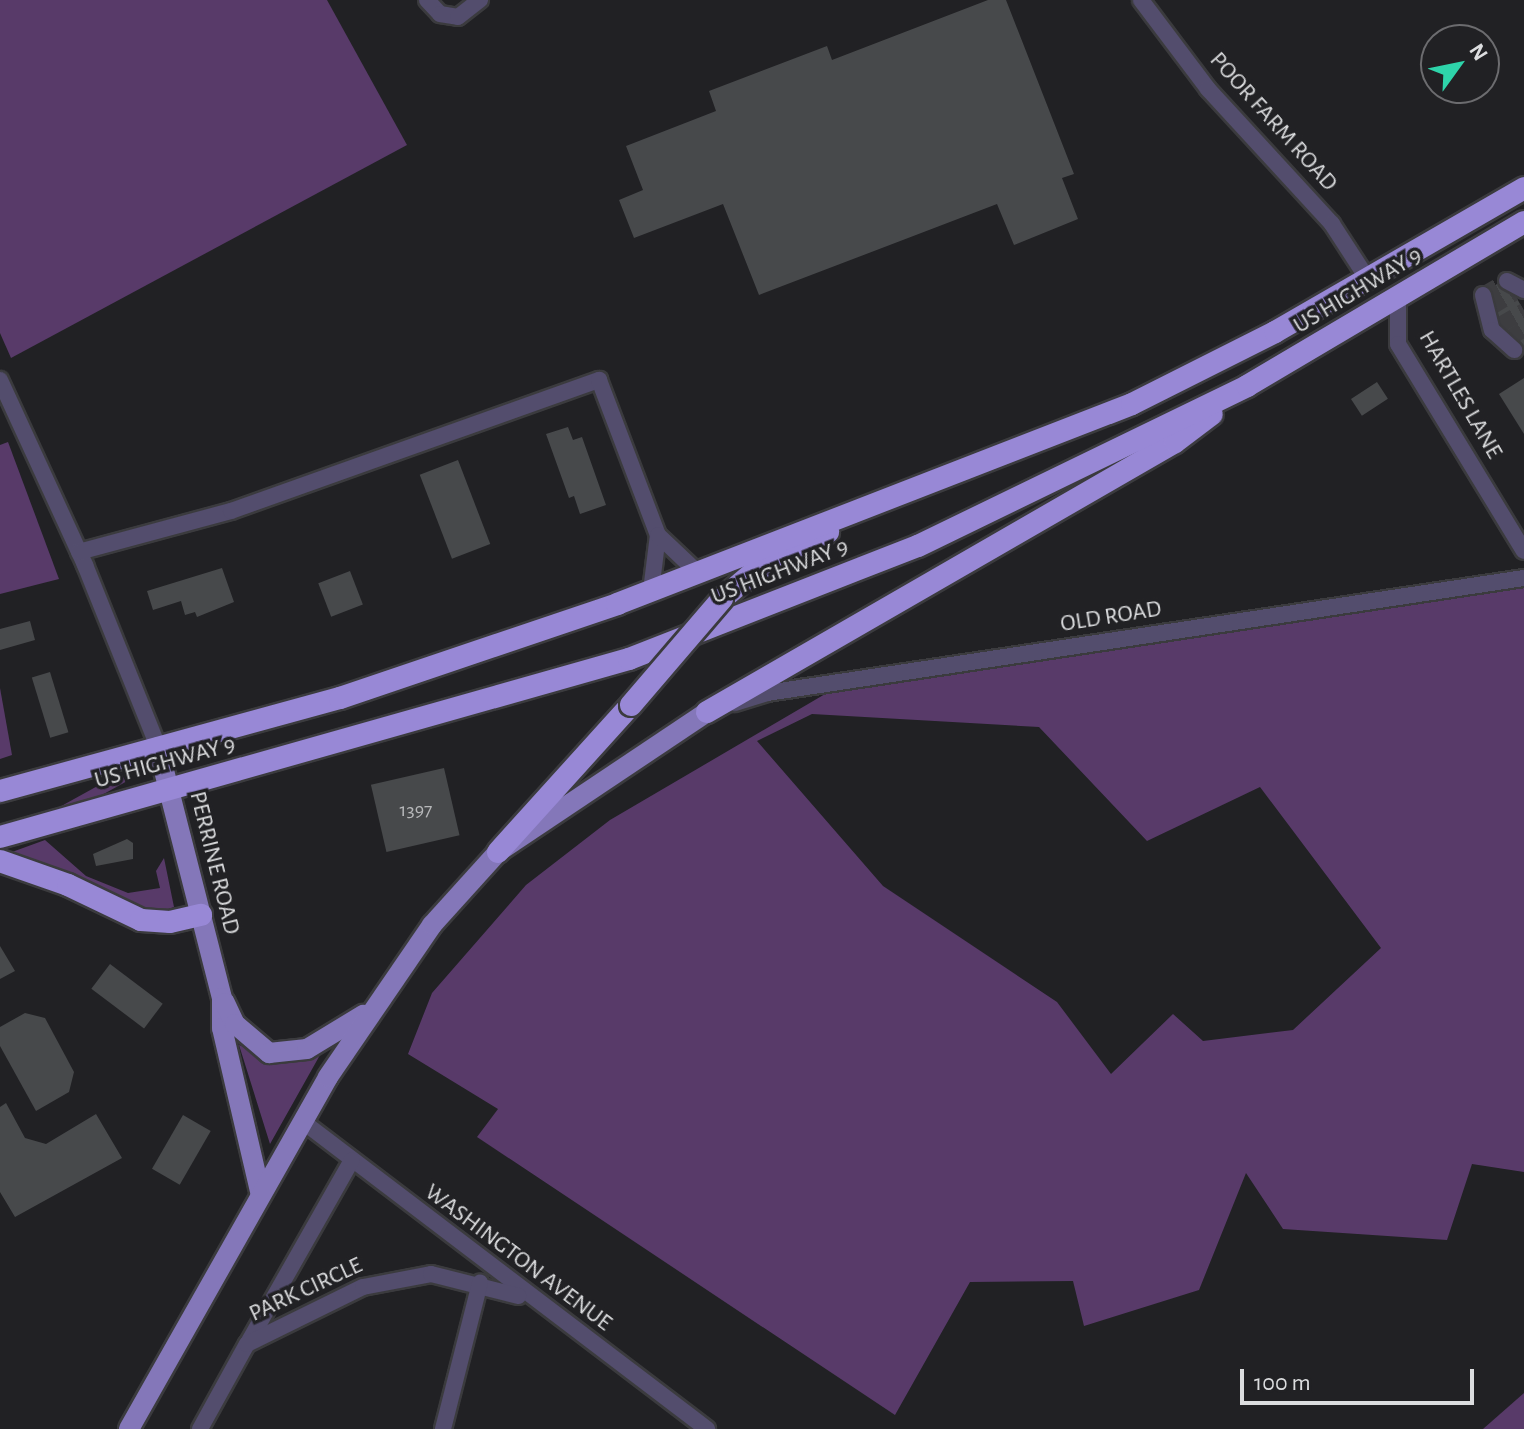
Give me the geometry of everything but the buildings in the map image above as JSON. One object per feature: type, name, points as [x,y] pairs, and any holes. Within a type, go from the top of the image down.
[{"type":"highway","name":"US HIGHWAY 9","points":[[0,791],[340,698],[651,591],[909,487],[1132,404],[1367,278],[1524,188]]},
{"type":"highway","name":"US HIGHWAY 9","points":[[0,837],[168,787],[292,758],[629,659],[918,546],[1247,386],[1524,222]]},
{"type":"highway","points":[[707,712],[1175,442],[1247,386]]},
{"type":"highway","points":[[498,852],[722,599],[755,571],[909,487]]},
{"type":"highway","points":[[0,861],[68,885],[141,920],[170,922],[201,915]]},
{"type":"main road","points":[[129,1429],[302,1121],[369,1010],[432,925],[498,852],[707,712]]},
{"type":"main road","name":"PERRINE ROAD","points":[[158,747],[222,998],[222,1028],[261,1195]]},
{"type":"main road","points":[[222,998],[235,1024],[269,1053],[307,1049],[369,1010]]},
{"type":"street","points":[[427,0],[449,17],[469,13],[480,0]]},
{"type":"street","name":"POOR FARM ROAD","points":[[1141,0],[1208,89],[1332,224],[1367,278]]},
{"type":"street","name":"HARTLES LANE","points":[[1398,298],[1398,344],[1524,551]]},
{"type":"street","points":[[1486,301],[1504,336]]},
{"type":"street","name":"PERRINE ROAD","points":[[0,380],[79,552],[158,747]]},
{"type":"street","points":[[79,552],[231,511],[599,380],[658,535],[697,572]]},
{"type":"street","points":[[651,591],[658,535]]},
{"type":"street","name":"OLD ROAD","points":[[707,712],[767,693],[1524,578]]},
{"type":"street","name":"WASHINGTON AVENUE","points":[[302,1121],[531,1300],[707,1429]]},
{"type":"street","points":[[247,1344],[352,1160]]},
{"type":"street","name":"PARK CIRCLE","points":[[200,1429],[247,1344],[363,1287],[431,1274],[480,1283],[531,1300]]},
{"type":"street","points":[[443,1429],[480,1283]]},
{"type":"shaded area","points":[[0,0],[327,0],[407,145],[11,358],[0,333]]},
{"type":"shaded area","points":[[8,442],[59,579],[0,594],[0,445]]},
{"type":"shaded area","points":[[1524,586],[1524,1172],[1472,1164],[1447,1240],[1283,1229],[1246,1173],[1199,1290],[1084,1326],[1073,1281],[970,1282],[895,1415],[477,1137],[498,1109],[408,1054],[432,993],[526,885],[610,820],[849,680]],"holes":[[[812,714],[1039,727],[1147,841],[1260,787],[1381,948],[1293,1030],[1203,1041],[1173,1014],[1111,1074],[1057,1002],[883,886],[757,741]]]},
{"type":"shaded area","points":[[0,688],[12,755],[0,759]]},
{"type":"shaded area","points":[[121,773],[126,782],[16,843],[11,834]]},
{"type":"shaded area","points":[[45,840],[86,876],[128,893],[160,888],[156,871],[164,858],[174,907],[154,914],[12,852]]},
{"type":"shaded area","points":[[239,1045],[278,1061],[320,1055],[270,1144]]},
{"type":"shaded area","points":[[1524,1393],[1524,1429],[1483,1429]]},
{"type":"tunnel","points":[[1483,295],[1507,281]]},
{"type":"tunnel","points":[[1490,308],[1514,293]]},
{"type":"tunnel","points":[[1500,325],[1524,311]]},
{"type":"tunnel","points":[[1508,339],[1524,329]]}]
